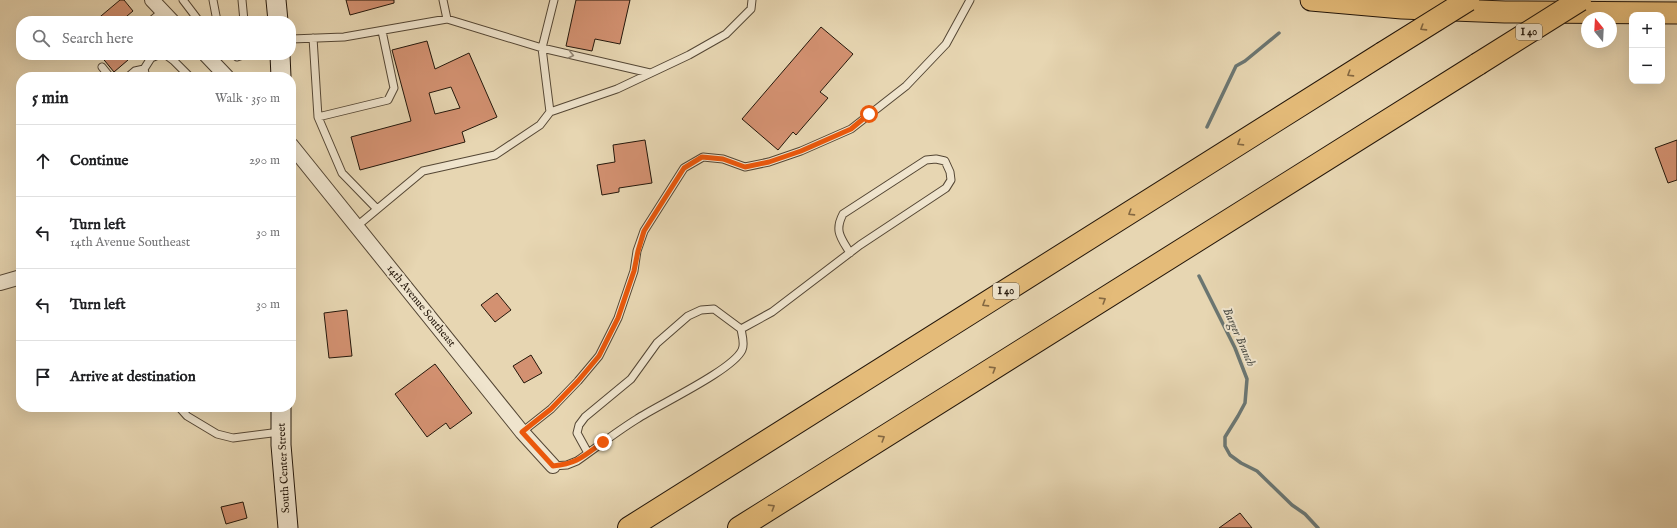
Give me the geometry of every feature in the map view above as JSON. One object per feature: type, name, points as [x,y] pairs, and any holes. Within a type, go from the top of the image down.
[{"type":"highway","name":"I 40","points":[[629,528],[1468,0]]},
{"type":"highway","name":"I 40","points":[[739,528],[1580,0]]},
{"type":"main road","points":[[1311,0],[1402,8],[1505,12],[1677,13]]},
{"type":"street","points":[[152,0],[168,16]]},
{"type":"street","points":[[276,0],[278,16]]},
{"type":"street","points":[[211,60],[222,72]]},
{"type":"street","points":[[280,60],[281,72]]},
{"type":"street","name":"14th Avenue Southeast","points":[[296,151],[522,432],[553,466]]},
{"type":"street","points":[[0,283],[16,278]]},
{"type":"street","name":"South Center Street","points":[[281,412],[281,432],[288,528]]},
{"type":"lane","points":[[183,0],[195,16]]},
{"type":"lane","points":[[213,0],[216,16]]},
{"type":"lane","points":[[242,0],[244,16]]},
{"type":"lane","points":[[443,0],[447,19]]},
{"type":"lane","points":[[550,112],[542,48],[554,0]]},
{"type":"lane","points":[[357,226],[423,171],[495,155],[540,125],[550,112],[616,89],[689,55],[726,34],[751,9],[752,0]]},
{"type":"lane","points":[[522,432],[551,409],[578,381],[599,356],[618,318],[634,271],[644,231],[684,168],[702,157],[723,159],[745,167],[769,162],[801,151],[851,129],[906,86],[946,44],[970,0]]},
{"type":"lane","points":[[296,39],[344,37],[447,19],[542,48],[650,73]]},
{"type":"lane","points":[[318,117],[388,100],[394,88],[382,31]]},
{"type":"lane","points":[[314,38],[318,117],[342,173],[377,209]]},
{"type":"lane","points":[[134,72],[144,69],[150,60]]},
{"type":"lane","points":[[174,60],[185,72]]},
{"type":"lane","points":[[102,67],[106,72]]},
{"type":"lane","points":[[741,329],[792,299],[850,253],[946,188],[951,180],[950,172],[945,161],[936,159],[926,160],[842,214],[838,224],[839,234],[850,253]]},
{"type":"lane","points":[[553,466],[567,465],[577,461],[638,418],[697,385],[731,363],[743,350],[741,329],[714,309],[701,310],[688,316],[657,343],[631,378],[579,425],[577,433],[588,453]]},
{"type":"lane","points":[[183,412],[187,416],[217,434],[233,438],[281,432]]},
{"type":"building","points":[[120,0],[124,0],[133,11],[127,16],[101,16]]},
{"type":"building","points":[[346,0],[394,0],[394,3],[350,15]]},
{"type":"building","points":[[576,0],[630,0],[620,44],[595,39],[592,51],[566,46]]},
{"type":"building","points":[[821,27],[853,54],[820,92],[828,98],[796,135],[793,132],[778,150],[742,119]]},
{"type":"building","points":[[427,41],[435,69],[469,53],[497,117],[462,132],[465,142],[360,170],[351,137],[411,121],[392,50]],"holes":[[[451,87],[460,108],[435,114],[429,93]]]},
{"type":"building","points":[[104,60],[128,60],[114,72]]},
{"type":"building","points":[[645,140],[652,183],[619,188],[619,192],[602,195],[597,165],[615,162],[613,145]]},
{"type":"building","points":[[1677,140],[1677,180],[1668,183],[1655,148]]},
{"type":"building","points":[[497,293],[511,310],[495,322],[481,305]]},
{"type":"building","points":[[347,310],[352,356],[329,358],[324,313]]},
{"type":"building","points":[[531,355],[542,373],[524,383],[513,366]]},
{"type":"building","points":[[435,364],[472,413],[450,429],[446,423],[427,437],[395,394]]},
{"type":"building","points":[[243,502],[247,518],[226,524],[221,507]]},
{"type":"building","points":[[1240,513],[1252,528],[1219,528]]},
{"type":"waterway","name":"Barger Branch","points":[[1207,127],[1236,66],[1245,61],[1279,33]]},
{"type":"waterway","name":"Barger Branch","points":[[1199,276],[1235,348],[1247,379],[1245,403],[1225,437],[1225,446],[1230,455],[1241,463],[1257,471],[1292,505],[1305,514],[1318,528]]},
{"type":"route","points":[[603,442],[577,461],[567,465],[553,466],[522,432],[551,409],[578,381],[599,356],[618,318],[634,271],[644,231],[684,168],[702,157],[723,159],[745,167],[769,162],[801,151],[851,129],[869,114]]}]
